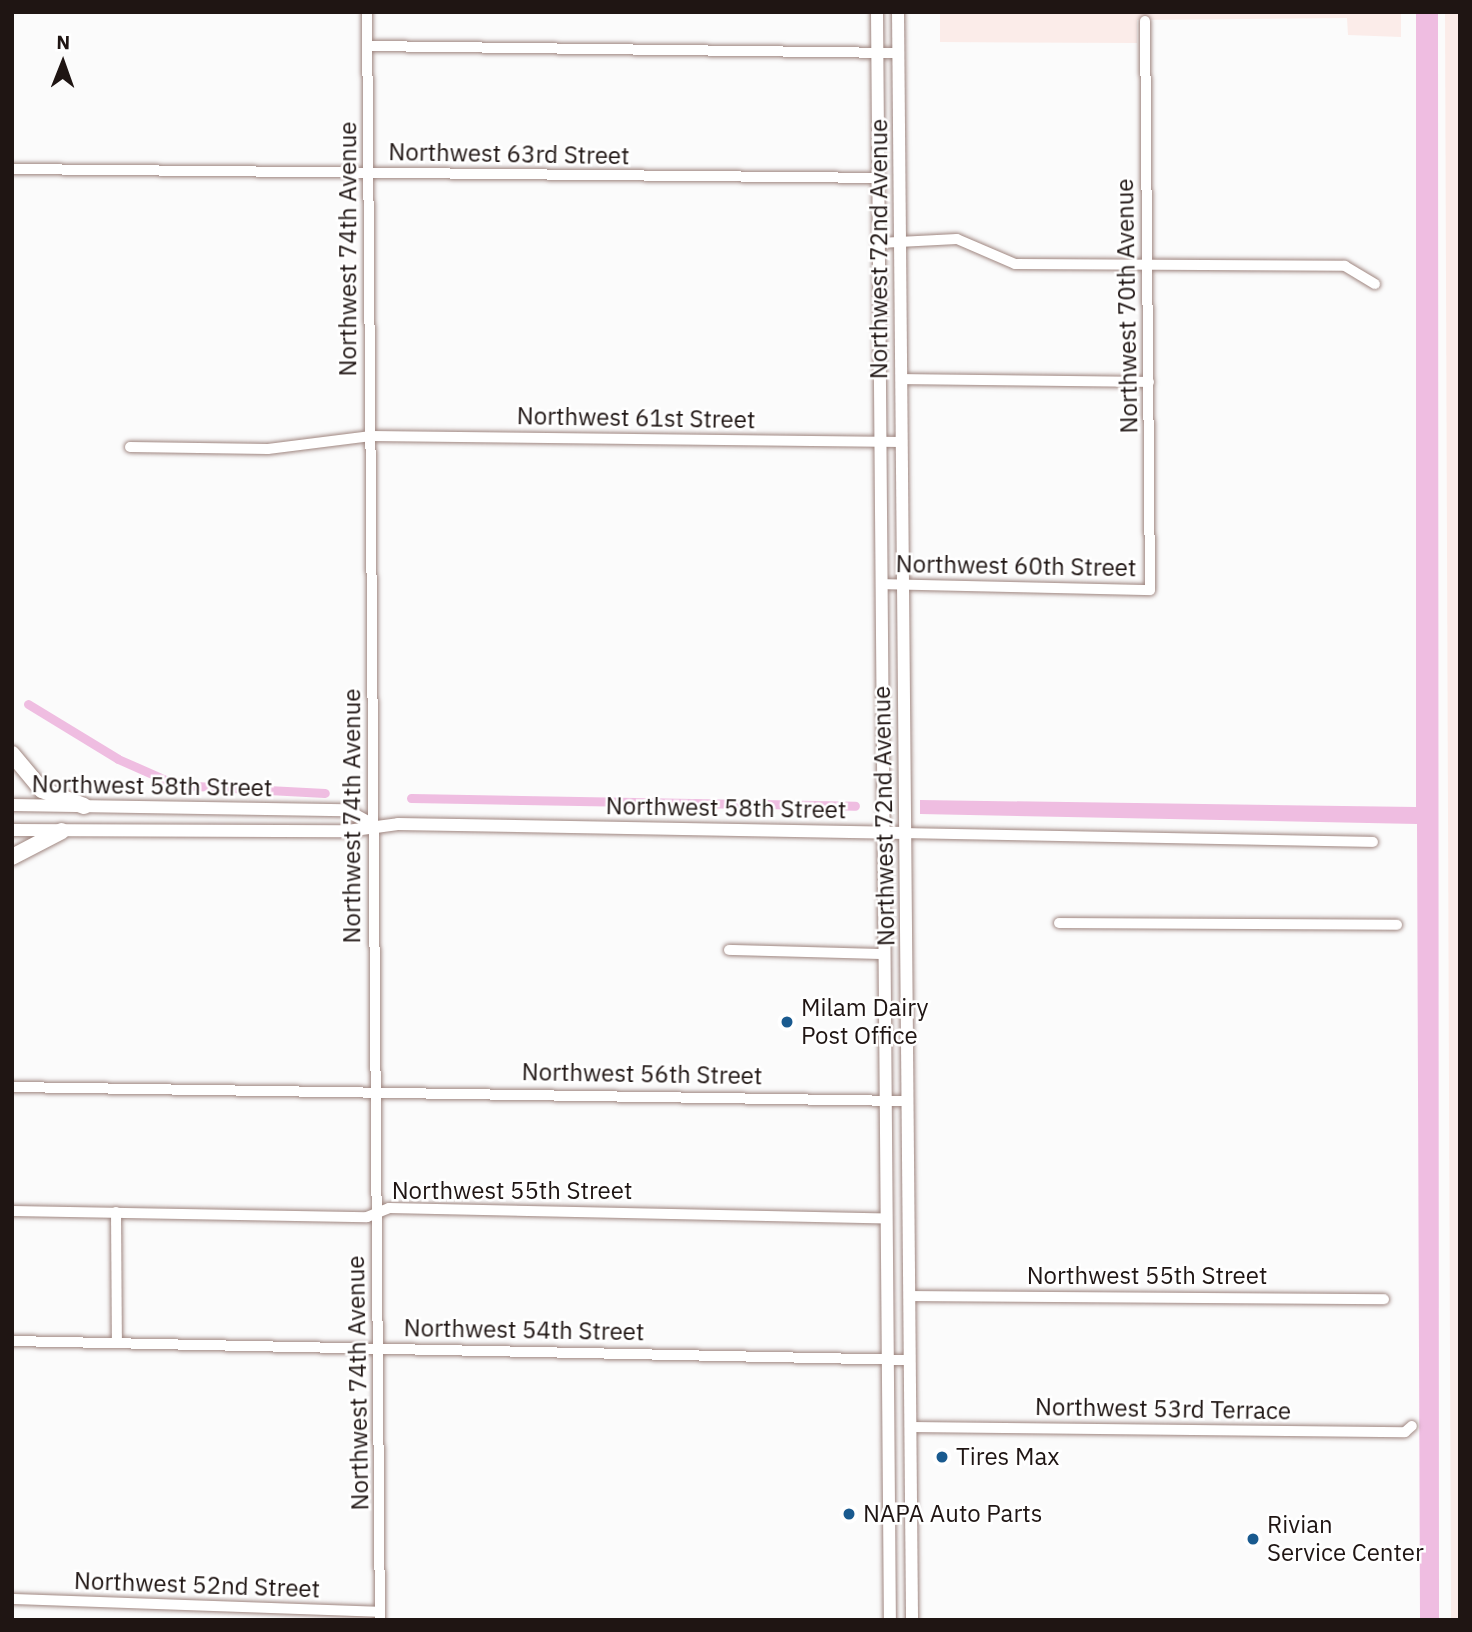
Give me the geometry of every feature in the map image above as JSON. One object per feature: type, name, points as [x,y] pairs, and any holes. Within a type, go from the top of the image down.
[{"type":"highway","points":[[12,754],[41,790],[84,806]]},
{"type":"highway","points":[[12,857],[62,831]]},
{"type":"main road","name":"Northwest 72nd Avenue","points":[[877,12],[890,1620]]},
{"type":"main road","name":"Northwest 72nd Avenue","points":[[898,12],[912,1620]]},
{"type":"main road","name":"Northwest 58th Street","points":[[12,805],[346,810],[371,824]]},
{"type":"main road","name":"Northwest 58th Street","points":[[12,830],[347,831],[371,824],[905,833]]},
{"type":"street","name":"Northwest 74th Avenue","points":[[367,12],[371,824],[380,1616]]},
{"type":"street","name":"Northwest 70th Avenue","points":[[1145,21],[1150,590]]},
{"type":"street","points":[[368,46],[898,53]]},
{"type":"street","name":"Northwest 63rd Street","points":[[12,169],[879,178]]},
{"type":"street","points":[[879,243],[900,240],[964,240],[1015,264],[1345,266],[1375,284]]},
{"type":"street","points":[[901,379],[1149,383]]},
{"type":"street","name":"Northwest 61st Street","points":[[130,447],[268,449],[371,436],[901,442]]},
{"type":"street","name":"Northwest 60th Street","points":[[882,584],[1150,590]]},
{"type":"street","name":"Northwest 58th Street","points":[[905,833],[1373,842]]},
{"type":"street","points":[[1059,923],[1397,925]]},
{"type":"street","points":[[729,950],[885,954]]},
{"type":"street","name":"Northwest 56th Street","points":[[12,1087],[908,1101]]},
{"type":"street","name":"Northwest 55th Street","points":[[12,1211],[368,1217],[377,1212],[887,1218]]},
{"type":"street","points":[[116,1212],[117,1343]]},
{"type":"street","name":"Northwest 55th Street","points":[[909,1296],[1384,1299]]},
{"type":"street","name":"Northwest 54th Street","points":[[12,1341],[909,1360]]},
{"type":"street","name":"Northwest 53rd Terrace","points":[[910,1427],[1405,1432],[1412,1426]]},
{"type":"street","name":"Northwest 52nd Street","points":[[12,1599],[380,1616]]},
{"type":"shaded area","points":[[940,12],[1401,12],[1401,37],[1348,35],[1347,18],[1137,20],[1137,43],[940,42]]},
{"type":"shaded area","points":[[1416,12],[1438,12],[1439,1620],[1420,1620],[1417,824],[920,814],[920,800],[1416,807]]},
{"type":"shaded area","points":[[1445,12],[1460,12],[1460,1620],[1451,1620]]},
{"type":"waterway","points":[[28,704],[118,759],[177,785],[325,793]]},
{"type":"waterway","points":[[411,798],[855,806]]},
{"type":"place","name":"Milam Dairy Post Office","points":[[787,1022]]},
{"type":"place","name":"Tires Max","points":[[942,1457]]},
{"type":"place","name":"NAPA Auto Parts","points":[[849,1514]]},
{"type":"place","name":"Rivian Service Center","points":[[1253,1539]]}]
